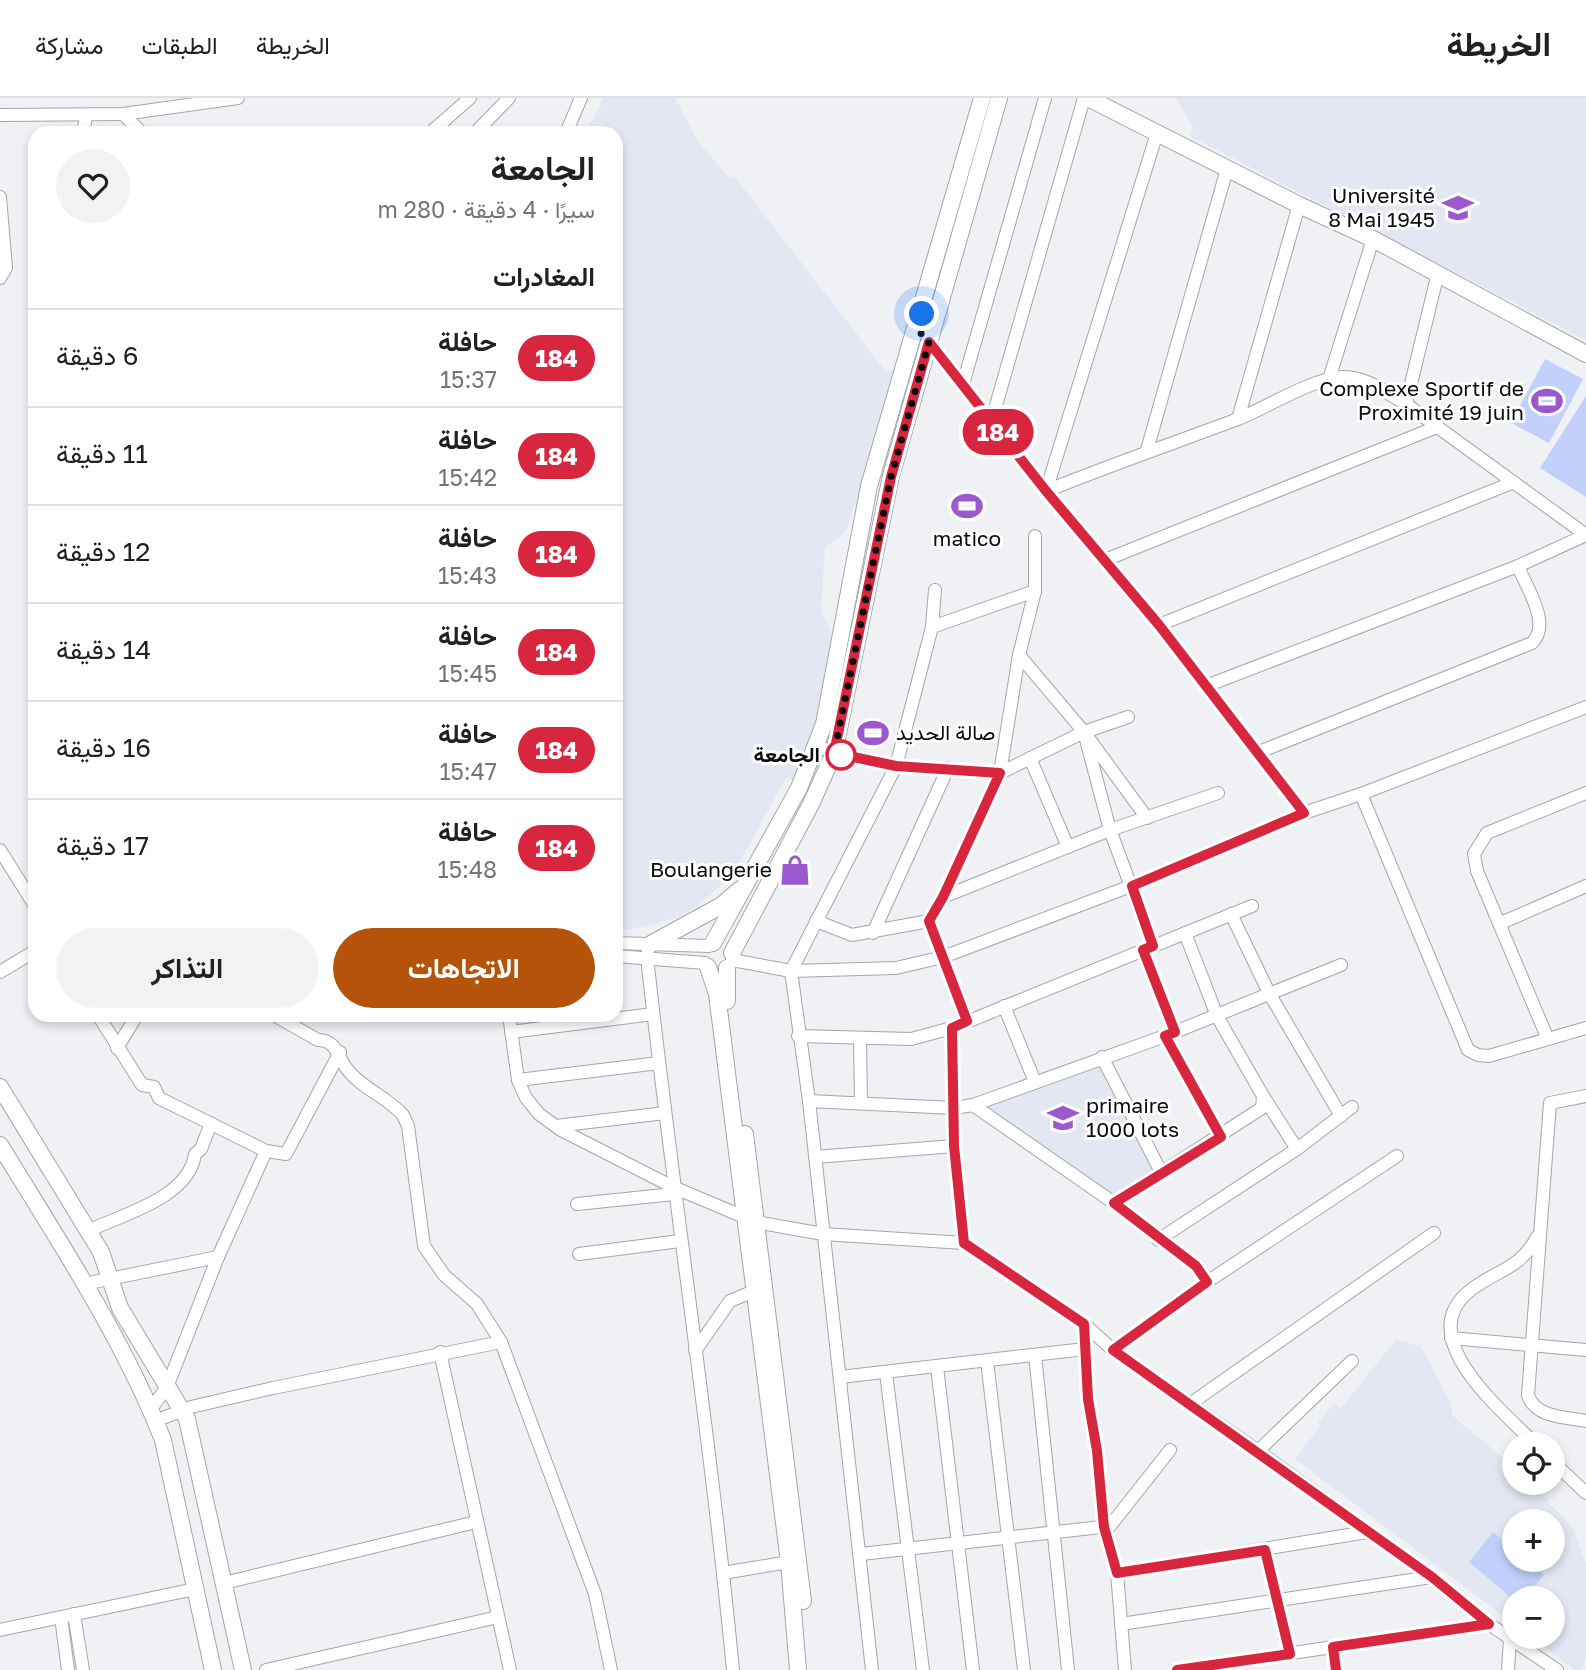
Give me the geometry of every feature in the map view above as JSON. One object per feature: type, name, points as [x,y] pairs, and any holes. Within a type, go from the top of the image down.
[{"type":"street","points":[[0,115],[86,117],[237,98]]},
{"type":"street","points":[[438,126],[470,98]]},
{"type":"street","points":[[482,126],[509,98]]},
{"type":"street","points":[[569,126],[581,98]]},
{"type":"street","points":[[808,1670],[800,1562],[717,994],[704,954],[799,788],[816,747],[830,701],[869,486],[917,329],[982,98]]},
{"type":"street","points":[[623,945],[707,965],[717,970],[730,960],[811,804],[834,753],[891,477],[999,98]]},
{"type":"street","points":[[962,384],[1045,98]]},
{"type":"street","points":[[991,423],[1086,98],[1299,205],[1373,239],[1586,354]]},
{"type":"street","points":[[123,114],[135,126]]},
{"type":"street","points":[[84,126],[86,117]]},
{"type":"street","points":[[1046,491],[1157,133]]},
{"type":"street","points":[[1147,450],[1227,169]]},
{"type":"street","points":[[0,197],[6,268],[0,278]]},
{"type":"street","points":[[1238,419],[1299,205]]},
{"type":"street","points":[[1329,379],[1373,239]]},
{"type":"street","points":[[1406,404],[1438,273]]},
{"type":"street","points":[[917,329],[1046,491],[1159,625],[1304,813]]},
{"type":"street","points":[[1046,491],[1147,450],[1238,419],[1329,379],[1363,380],[1406,404],[1586,535],[1518,566],[1206,686]]},
{"type":"street","points":[[1105,559],[1437,427]]},
{"type":"street","points":[[1159,625],[1514,482]]},
{"type":"street","points":[[816,921],[852,935],[873,933],[929,921],[943,897],[1000,773],[1019,655],[1035,591],[1035,536]]},
{"type":"street","points":[[1259,752],[1532,643],[1539,633],[1540,621],[1518,566]]},
{"type":"street","points":[[872,1670],[809,1101],[791,971],[896,766],[932,627],[934,590]]},
{"type":"street","points":[[932,627],[1035,591]]},
{"type":"street","points":[[1019,655],[1084,732],[1147,818]]},
{"type":"street","points":[[730,960],[791,971],[896,968],[943,957],[1132,886],[1304,813],[1361,794],[1586,707]]},
{"type":"street","points":[[816,747],[896,766],[1000,773],[1084,732],[1128,717]]},
{"type":"street","points":[[1084,732],[1110,830],[1132,886],[1170,1034],[1221,1137]]},
{"type":"street","points":[[1030,758],[1068,847]]},
{"type":"street","points":[[873,933],[948,768]]},
{"type":"street","points":[[943,897],[1110,830],[1218,793]]},
{"type":"street","points":[[1547,1037],[1475,863],[1474,854],[1481,838],[1494,829],[1586,793]]},
{"type":"street","points":[[1361,794],[1464,1045],[1472,1053],[1489,1056],[1547,1037],[1586,1028]]},
{"type":"street","points":[[0,850],[28,895]]},
{"type":"street","points":[[648,951],[722,905],[748,881]]},
{"type":"street","points":[[1501,923],[1586,886]]},
{"type":"street","points":[[798,1036],[911,1039],[952,1028],[1252,906]]},
{"type":"street","points":[[1231,915],[1269,993],[1341,1116]]},
{"type":"street","points":[[929,921],[967,1021]]},
{"type":"street","points":[[1185,933],[1217,1016],[1297,1149]]},
{"type":"street","points":[[623,955],[711,944],[727,945],[730,960],[726,993],[750,1220],[754,1291],[789,1562],[798,1670]]},
{"type":"street","points":[[648,951],[653,1014],[733,1670]]},
{"type":"street","points":[[0,972],[28,955]]},
{"type":"street","points":[[809,1101],[954,1108],[973,1105],[1170,1034],[1341,965]]},
{"type":"street","points":[[1004,1006],[1035,1082]]},
{"type":"street","points":[[623,1018],[653,1014]]},
{"type":"street","points":[[102,1022],[142,1085],[154,1087],[159,1098],[267,1151],[286,1154],[340,1052]]},
{"type":"street","points":[[117,1048],[133,1022]]},
{"type":"street","points":[[286,1022],[318,1040],[326,1040],[340,1052],[346,1068],[403,1115],[408,1126],[424,1246],[444,1275],[477,1304],[501,1342],[595,1594],[611,1670]]},
{"type":"street","points":[[510,1022],[518,1080],[526,1098],[539,1114],[556,1126],[674,1190],[750,1220],[823,1234],[964,1243],[1084,1324],[1113,1350],[1432,1577],[1502,1632]]},
{"type":"street","points":[[511,1032],[590,1022]]},
{"type":"street","points":[[952,1028],[954,1146],[964,1243]]},
{"type":"street","points":[[860,1038],[860,1103]]},
{"type":"street","points":[[1101,1057],[1163,1174]]},
{"type":"street","points":[[518,1080],[659,1063]]},
{"type":"street","points":[[0,1087],[101,1252],[120,1308],[190,1427],[243,1670]]},
{"type":"street","points":[[1114,1203],[1221,1137],[1262,1108],[1263,1096]]},
{"type":"street","points":[[1586,1096],[1549,1103],[1528,1395],[1532,1405],[1541,1412],[1586,1421]]},
{"type":"street","points":[[973,1105],[1114,1203],[1158,1240],[1196,1266],[1207,1282]]},
{"type":"street","points":[[1158,1240],[1297,1149],[1352,1107]]},
{"type":"street","points":[[556,1126],[665,1113]]},
{"type":"street","points":[[88,1231],[168,1193],[192,1170],[195,1154],[201,1149],[211,1124]]},
{"type":"street","points":[[0,1145],[84,1284],[153,1415],[163,1440],[213,1670]]},
{"type":"street","points":[[815,1157],[954,1146]]},
{"type":"street","points":[[153,1415],[167,1387],[218,1257],[267,1151]]},
{"type":"street","points":[[1113,1350],[1207,1282],[1397,1157]]},
{"type":"street","points":[[577,1203],[674,1190]]},
{"type":"street","points":[[1190,1404],[1434,1233]]},
{"type":"street","points":[[1523,1432],[1466,1371],[1451,1338],[1450,1322],[1461,1299],[1480,1283],[1517,1265],[1539,1234]]},
{"type":"street","points":[[579,1254],[681,1241]]},
{"type":"street","points":[[84,1284],[218,1257]]},
{"type":"street","points":[[695,1351],[730,1301],[754,1291]]},
{"type":"street","points":[[1084,1324],[1088,1399],[1097,1451],[1104,1527],[1117,1573],[1125,1670]]},
{"type":"street","points":[[1451,1338],[1586,1350]]},
{"type":"street","points":[[153,1415],[440,1352],[501,1342]]},
{"type":"street","points":[[839,1377],[1085,1349]]},
{"type":"street","points":[[440,1352],[510,1670]]},
{"type":"street","points":[[1035,1355],[1068,1670]]},
{"type":"street","points":[[987,1361],[1024,1670]]},
{"type":"street","points":[[1258,1451],[1352,1361]]},
{"type":"street","points":[[937,1367],[973,1670]]},
{"type":"street","points":[[886,1373],[910,1548],[923,1670]]},
{"type":"street","points":[[861,1554],[1110,1527],[1170,1450]]},
{"type":"street","points":[[1565,1473],[1586,1493]]},
{"type":"street","points":[[224,1583],[476,1522]]},
{"type":"street","points":[[1117,1573],[1367,1532]]},
{"type":"street","points":[[1265,1550],[1290,1654]]},
{"type":"street","points":[[723,1573],[789,1562]]},
{"type":"street","points":[[1121,1624],[1432,1577]]},
{"type":"street","points":[[0,1630],[195,1589]]},
{"type":"street","points":[[74,1614],[82,1670]]},
{"type":"street","points":[[61,1617],[68,1670]]},
{"type":"street","points":[[267,1670],[498,1617]]},
{"type":"street","points":[[1177,1670],[1489,1624]]},
{"type":"street","points":[[1333,1647],[1336,1670]]},
{"type":"street","points":[[1508,1670],[1509,1649]]},
{"type":"street","points":[[1527,1649],[1557,1670]]},
{"type":"shaded area","points":[[604,98],[675,98],[697,140],[730,179],[734,176],[884,369],[898,372],[846,531],[825,548],[821,611],[833,636],[817,731],[796,781],[786,777],[734,873],[700,904],[677,918],[623,930],[623,126],[590,126]]},
{"type":"shaded area","name":"Université 8 Mai 1945","points":[[1176,98],[1586,98],[1586,340],[1190,136],[1193,127]]},
{"type":"shaded area","name":"Complexe Sportif de Proximité 19 juin","points":[[1545,359],[1583,379],[1549,443],[1511,423]]},
{"type":"shaded area","points":[[1586,396],[1586,497],[1540,468]]},
{"type":"shaded area","name":"primaire 1000 lots","points":[[1102,1057],[1162,1174],[1114,1203],[973,1105]]},
{"type":"shaded area","points":[[1396,1340],[1421,1346],[1450,1402],[1453,1416],[1502,1457],[1502,1495],[1542,1495],[1555,1509],[1502,1509],[1502,1572],[1565,1572],[1565,1519],[1573,1528],[1586,1564],[1586,1659],[1581,1670],[1575,1670],[1547,1649],[1565,1649],[1565,1586],[1502,1586],[1502,1615],[1295,1459],[1320,1426],[1318,1423],[1335,1404],[1341,1408]]},
{"type":"shaded area","points":[[1493,1532],[1502,1540],[1502,1572],[1540,1572],[1544,1575],[1534,1586],[1502,1586],[1502,1590],[1469,1562]]},
{"type":"bus line","name":"184","points":[[1177,1670],[1290,1654],[1265,1550],[1117,1573],[1104,1527],[1097,1451],[1088,1399],[1084,1324],[964,1243],[954,1146],[952,1028],[967,1021],[929,921],[943,897],[1000,773],[896,766],[834,753],[891,477],[929,342],[1046,491],[1159,625],[1304,813],[1132,886],[1153,946],[1143,950],[1175,1032],[1165,1036],[1221,1137],[1114,1203],[1158,1240],[1196,1266],[1207,1282],[1113,1350],[1432,1577],[1489,1624],[1333,1647],[1336,1670]]},
{"type":"place","name":"Université 8 Mai 1945","points":[[1458,208]]},
{"type":"place","name":"Complexe Sportif de Proximité 19 juin","points":[[1547,401]]},
{"type":"place","name":"matico","points":[[967,506]]},
{"type":"place","name":"صالة الحديد","points":[[873,733]]},
{"type":"place","name":"الجامعة","points":[[841,755]]},
{"type":"place","name":"Boulangerie","points":[[795,870]]},
{"type":"place","name":"primaire 1000 lots","points":[[1063,1118]]},
{"type":"route","points":[[841,755],[834,753],[881,521],[929,342],[917,329],[922,314]]}]
